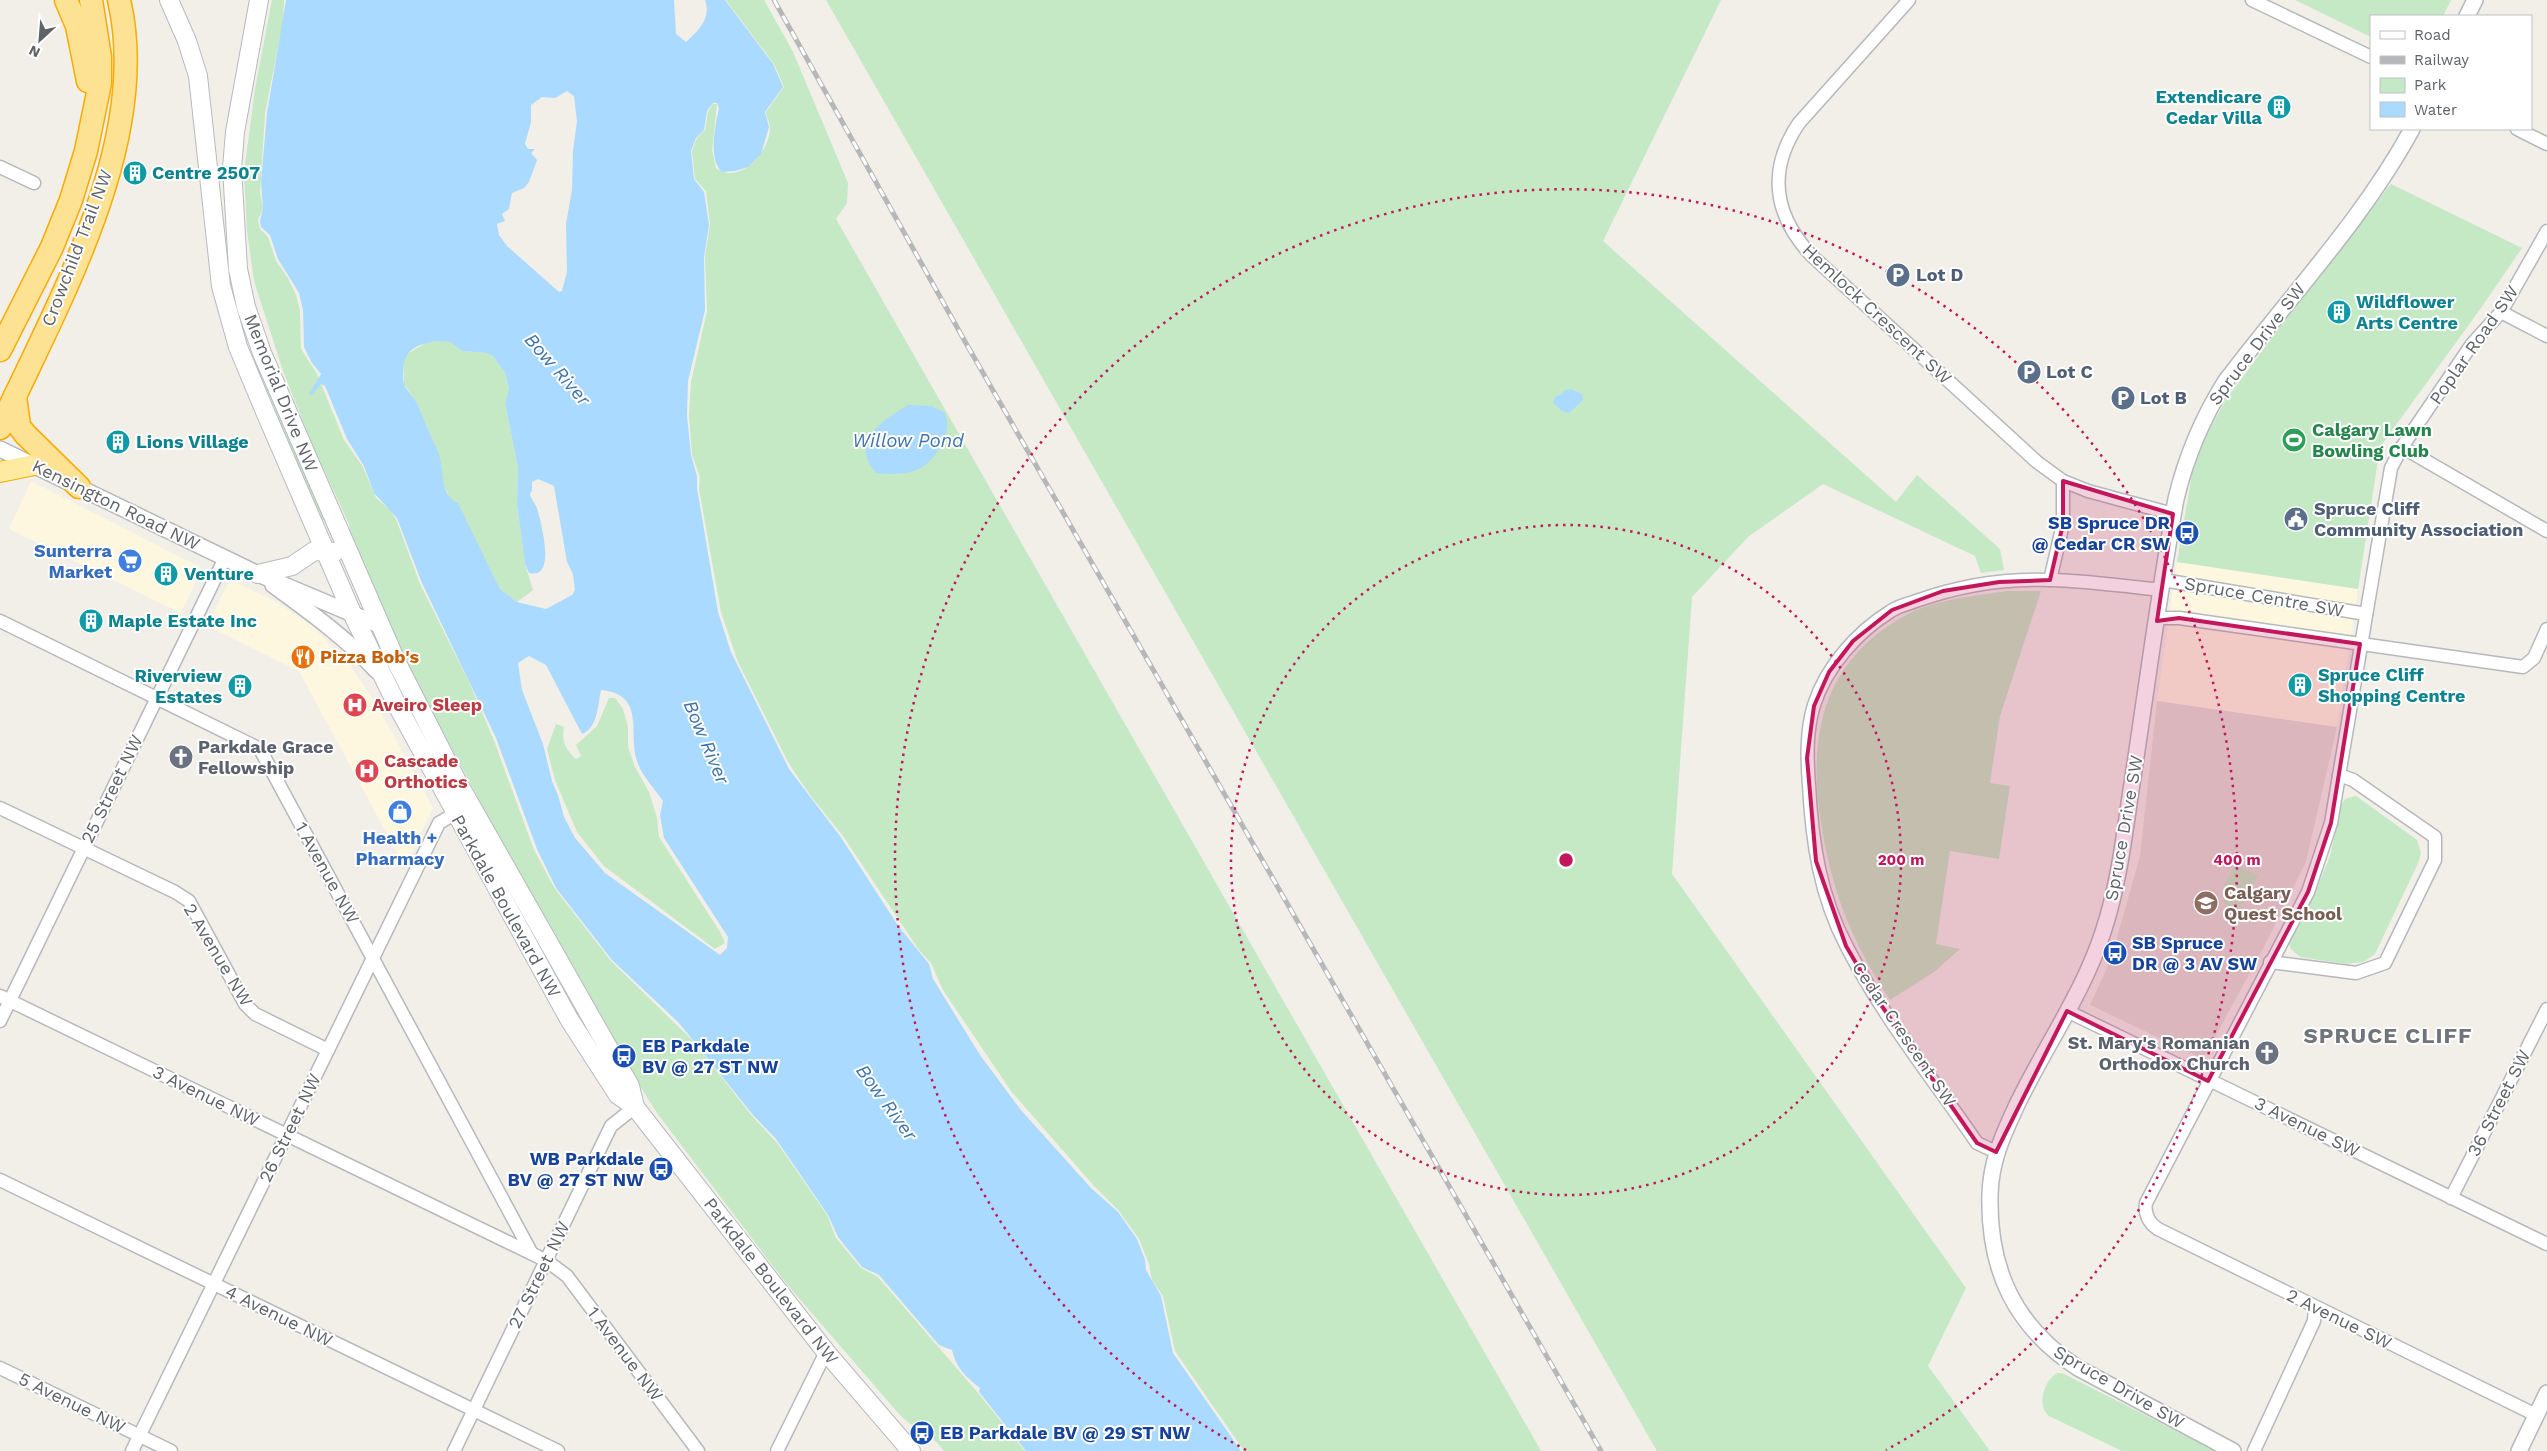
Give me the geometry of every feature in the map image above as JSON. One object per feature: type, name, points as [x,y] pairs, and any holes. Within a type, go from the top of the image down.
[{"type":"highway","points":[[66,0],[77,26],[84,57],[92,121]]},
{"type":"highway","name":"Crowchild Trail NW","points":[[0,350],[52,247],[71,200],[86,151],[98,103],[100,83],[100,58],[90,0]]},
{"type":"highway","name":"Crowchild Trail NW","points":[[0,428],[67,284],[103,189],[115,149],[122,110],[126,45],[119,0]]},
{"type":"highway","points":[[126,45],[129,0]]},
{"type":"highway","points":[[15,396],[19,426],[24,434],[79,486]]},
{"type":"highway","points":[[0,472],[34,465]]},
{"type":"main road","name":"Memorial Drive NW","points":[[170,0],[188,41],[198,76],[221,286],[229,320],[266,414],[352,613]]},
{"type":"main road","name":"Memorial Drive NW","points":[[259,0],[235,132],[232,168],[238,269],[246,307],[262,353],[379,625]]},
{"type":"main road","points":[[305,556],[309,547],[313,521]]},
{"type":"main road","points":[[258,574],[292,566],[314,551],[336,552],[352,563]]},
{"type":"main road","name":"Parkdale Boulevard NW","points":[[352,613],[382,676],[589,1053],[618,1095],[635,1107],[826,1352],[912,1451]]},
{"type":"main road","name":"Parkdale Boulevard NW","points":[[379,625],[458,783],[630,1086],[635,1107]]},
{"type":"street","name":"Hemlock Crescent SW","points":[[1909,0],[1799,123],[1789,138],[1780,165],[1778,184],[1784,216],[1798,241],[1811,256],[2037,462],[2063,481],[2088,491],[2173,514]]},
{"type":"street","points":[[2252,0],[2370,57]]},
{"type":"street","points":[[2468,15],[2475,0]]},
{"type":"street","name":"Spruce Drive SW","points":[[2233,1451],[2078,1368],[2056,1354],[2032,1330],[2013,1302],[2003,1282],[1993,1246],[1990,1191],[1996,1152],[2025,1087],[2090,965],[2111,904],[2173,514],[2192,444],[2209,408],[2250,350],[2356,216],[2385,175],[2411,130]]},
{"type":"street","points":[[2519,130],[2547,144]]},
{"type":"street","points":[[0,167],[34,184]]},
{"type":"street","name":"Poplar Road SW","points":[[2147,1217],[2146,1203],[2308,892],[2331,823],[2391,468],[2402,446],[2472,344],[2501,312],[2547,231]]},
{"type":"street","points":[[2501,312],[2547,336]]},
{"type":"street","points":[[2402,446],[2547,531]]},
{"type":"street","name":"Kensington Road NW","points":[[0,449],[258,574],[379,625]]},
{"type":"street","points":[[2050,580],[2063,524],[2063,481]]},
{"type":"street","name":"25 Street NW","points":[[0,1021],[5,998],[83,848],[225,558]]},
{"type":"street","name":"Kensington Road NW","points":[[258,574],[327,625],[359,652],[382,676]]},
{"type":"street","name":"Cedar Crescent SW","points":[[1996,1152],[1977,1143],[1879,1002],[1846,946],[1827,901],[1811,833],[1807,758],[1809,727],[1814,706],[1829,672],[1854,641],[1892,610],[1943,591],[2000,582],[2050,580],[2162,585]]},
{"type":"street","name":"Spruce Centre SW","points":[[2162,585],[2366,614]]},
{"type":"street","name":"Spruce Centre SW","points":[[2157,618],[2179,618],[2523,667],[2534,658],[2547,629]]},
{"type":"street","name":"1 Avenue NW","points":[[0,621],[260,749],[532,1252]]},
{"type":"street","points":[[2270,962],[2356,973],[2385,963],[2435,860],[2435,838],[2353,780],[2339,775]]},
{"type":"street","name":"2 Avenue NW","points":[[0,808],[174,892],[188,901],[245,1004],[256,1014],[328,1050]]},
{"type":"street","name":"26 Street NW","points":[[132,1451],[439,823],[456,812]]},
{"type":"street","name":"3 Avenue NW","points":[[5,998],[532,1252],[547,1261]]},
{"type":"street","name":"36 Street SW","points":[[2451,1198],[2547,1009]]},
{"type":"street","name":"3 Avenue SW","points":[[2066,1010],[2208,1081],[2547,1244]]},
{"type":"street","name":"27 Street NW","points":[[454,1451],[611,1126],[635,1107]]},
{"type":"street","name":"4 Avenue NW","points":[[0,1180],[558,1451]]},
{"type":"street","name":"2 Avenue SW","points":[[2147,1217],[2151,1224],[2158,1229],[2536,1415]]},
{"type":"street","name":"1 Avenue NW","points":[[547,1261],[567,1276],[698,1451]]},
{"type":"street","points":[[2254,1451],[2314,1321],[2315,1307]]},
{"type":"street","points":[[777,1451],[826,1352]]},
{"type":"street","name":"5 Avenue NW","points":[[0,1368],[171,1451]]},
{"type":"street","points":[[2519,1451],[2547,1393]]},
{"type":"highlighted area","points":[[2063,481],[2173,514],[2157,621],[2179,618],[2360,644],[2331,823],[2308,892],[2208,1081],[2067,1011],[1996,1152],[1977,1143],[1879,1002],[1846,946],[1816,861],[1807,758],[1814,706],[1829,672],[1853,641],[1892,610],[1943,591],[1999,582],[2050,580],[2063,524]]},
{"type":"shaded area","points":[[31,481],[202,568],[181,613],[9,529]]},
{"type":"shaded area","points":[[2177,562],[2358,589],[2337,727],[2157,701]]},
{"type":"shaded area","points":[[233,581],[278,603],[312,626],[350,665],[378,707],[433,808],[405,867],[299,671],[207,626],[228,583]]},
{"type":"shaded area","name":"Calgary Quest School","points":[[2157,701],[2337,727],[2306,862],[2265,945],[2203,1059],[2090,1005],[2111,959],[2140,856]]},
{"type":"green space","points":[[272,0],[284,0],[283,22],[265,113],[260,193],[263,208],[258,220],[260,229],[268,237],[276,261],[288,278],[296,295],[300,311],[301,349],[317,374],[344,440],[363,467],[376,498],[390,510],[396,519],[420,584],[468,680],[493,738],[534,850],[555,889],[611,961],[693,1041],[752,1116],[778,1144],[827,1215],[836,1238],[861,1268],[878,1277],[978,1393],[1025,1451],[944,1451],[928,1435],[910,1424],[899,1414],[785,1282],[657,1113],[619,1053],[534,902],[393,639],[352,542],[349,524],[312,444],[283,371],[254,281],[247,230],[244,173],[255,89]]},
{"type":"green space","points":[[726,0],[764,0],[793,52],[848,183],[847,203],[836,219],[1541,1451],[1244,1451],[1175,1351],[1163,1296],[1152,1280],[1149,1264],[1139,1239],[1119,1211],[1094,1186],[1011,1091],[943,990],[931,963],[919,950],[843,836],[810,795],[788,762],[738,662],[721,612],[699,489],[700,477],[692,455],[689,416],[691,382],[707,311],[705,256],[710,224],[706,191],[695,179],[692,151],[697,138],[705,130],[708,112],[713,104],[717,104],[712,150],[716,168],[725,172],[735,173],[744,169],[759,156],[765,146],[770,128],[766,112],[784,87],[774,64]]},
{"type":"green space","points":[[826,0],[1721,0],[1603,241],[1896,502],[1917,475],[2000,549],[2004,570],[1981,573],[1975,556],[1823,484],[1748,537],[1692,597],[1672,874],[1966,1288],[1928,1366],[1990,1451],[1657,1451]]},
{"type":"green space","points":[[2295,0],[2451,0],[2444,15],[2370,15],[2370,37]]},
{"type":"green space","points":[[2391,184],[2522,248],[2380,447],[2358,589],[2177,562],[2192,474],[2205,437],[2227,398]]},
{"type":"green space","points":[[235,267],[328,520],[321,520],[258,365],[247,334],[229,269]]},
{"type":"green space","points":[[437,341],[450,342],[462,351],[487,353],[493,356],[505,373],[509,389],[505,403],[518,468],[517,505],[525,564],[533,590],[517,602],[500,589],[458,504],[451,500],[443,484],[438,453],[416,401],[404,384],[403,361],[405,355],[426,343]]},
{"type":"green space","points":[[2007,591],[2041,591],[2000,716],[1990,783],[2010,786],[1999,859],[1950,851],[1936,944],[1960,949],[1934,972],[1890,1000],[1864,956],[1844,913],[1836,890],[1825,843],[1817,785],[1817,755],[1821,727],[1828,700],[1841,675],[1858,652],[1880,632],[1908,614],[1931,605],[1956,599]]},
{"type":"green space","points":[[609,698],[615,698],[623,709],[628,727],[628,747],[635,767],[649,792],[657,818],[659,837],[720,932],[725,943],[715,949],[604,866],[577,832],[555,780],[547,749],[556,724],[564,727],[563,737],[565,745],[576,759],[581,756],[576,745],[597,726]]},
{"type":"green space","points":[[2356,796],[2417,840],[2421,853],[2419,861],[2375,954],[2363,962],[2346,964],[2300,957],[2291,949],[2288,940],[2313,898],[2330,856],[2341,806],[2345,799]]},
{"type":"green space","points":[[2235,865],[2258,875],[2239,911],[2226,905],[2223,900],[2227,893],[2222,890]]},
{"type":"green space","points":[[2057,1373],[2062,1373],[2216,1451],[2122,1451],[2049,1416],[2043,1406],[2043,1393],[2048,1382]]},
{"type":"water","name":"Bow River","points":[[286,0],[674,0],[676,34],[686,42],[703,24],[707,13],[705,0],[725,0],[773,64],[783,87],[765,112],[769,127],[761,154],[748,167],[722,172],[718,167],[714,151],[714,133],[719,108],[717,103],[713,103],[707,111],[704,130],[696,138],[691,151],[694,179],[704,192],[709,225],[704,257],[705,310],[688,381],[687,416],[691,455],[697,476],[697,488],[718,612],[731,652],[789,769],[840,836],[899,927],[929,964],[933,979],[980,1055],[1020,1109],[1091,1188],[1118,1212],[1137,1239],[1145,1260],[1146,1270],[1161,1296],[1173,1353],[1241,1451],[1026,1451],[979,1392],[980,1388],[962,1372],[952,1350],[939,1345],[879,1275],[862,1267],[838,1237],[828,1215],[776,1139],[753,1115],[679,1023],[612,960],[556,888],[537,849],[496,738],[422,583],[397,518],[374,493],[364,466],[347,439],[325,386],[321,384],[312,395],[309,394],[321,374],[312,363],[304,347],[303,310],[299,293],[278,259],[270,235],[261,227],[260,221],[263,208],[261,182],[267,113]],"holes":[[[567,91],[574,96],[577,121],[573,151],[572,190],[566,224],[567,272],[562,291],[559,292],[507,246],[499,235],[497,224],[505,221],[502,214],[509,209],[512,193],[524,188],[529,182],[537,160],[531,153],[535,149],[528,149],[525,144],[531,122],[531,105],[542,97],[555,98]],[[437,341],[450,342],[462,351],[487,353],[493,356],[505,373],[509,389],[505,403],[518,468],[517,505],[525,564],[529,573],[538,573],[543,567],[545,559],[541,524],[537,508],[530,494],[532,482],[538,479],[554,486],[567,562],[573,574],[575,590],[572,595],[546,609],[517,602],[500,589],[458,503],[447,494],[438,452],[417,403],[406,388],[403,380],[405,358],[408,353],[417,347]],[[529,656],[546,665],[582,734],[591,727],[594,721],[601,690],[615,693],[624,699],[630,707],[637,761],[645,777],[663,801],[660,815],[664,838],[728,937],[727,948],[720,955],[605,873],[575,838],[564,817],[552,781],[543,744],[522,690],[518,663]]]},
{"type":"water","points":[[1571,389],[1582,394],[1583,400],[1569,413],[1562,411],[1553,403],[1555,397],[1562,394],[1564,390]]},
{"type":"water","name":"Willow Pond","points":[[908,405],[932,406],[945,413],[947,428],[942,443],[930,461],[915,470],[897,474],[876,473],[867,459],[868,441],[878,426]]},
{"type":"railway","points":[[774,0],[967,345],[1601,1451]]},
{"type":"place","name":"Extendicare Cedar Villa","points":[[2279,107]]},
{"type":"place","name":"Centre 2507","points":[[135,173]]},
{"type":"place","name":"Lot D","points":[[1898,275]]},
{"type":"place","name":"Wildflower Arts Centre","points":[[2339,312]]},
{"type":"place","name":"Lot C","points":[[2029,372]]},
{"type":"place","name":"Lot B","points":[[2123,398]]},
{"type":"place","name":"Calgary Lawn Bowling Club","points":[[2294,440]]},
{"type":"place","name":"Lions Village","points":[[118,442]]},
{"type":"place","name":"Spruce Cliff Community Association","points":[[2296,519]]},
{"type":"place","name":"SB Spruce DR @ Cedar CR SW","points":[[2187,533]]},
{"type":"place","name":"Sunterra Market","points":[[130,561]]},
{"type":"place","name":"Venture","points":[[166,574]]},
{"type":"place","name":"Maple Estate Inc","points":[[91,621]]},
{"type":"place","name":"Pizza Bob's","points":[[303,657]]},
{"type":"place","name":"Spruce Cliff Shopping Centre","points":[[2300,685]]},
{"type":"place","name":"Riverview Estates","points":[[240,686]]},
{"type":"place","name":"Aveiro Sleep","points":[[355,705]]},
{"type":"place","name":"Parkdale Grace Fellowship","points":[[181,757]]},
{"type":"place","name":"Cascade Orthotics","points":[[367,771]]},
{"type":"place","name":"Health + Pharmacy","points":[[400,812]]},
{"type":"place","name":"Calgary Quest School","points":[[2206,903]]},
{"type":"place","name":"SB Spruce DR @ 3 AV SW","points":[[2115,953]]},
{"type":"place","name":"St. Mary's Romanian Orthodox Church","points":[[2267,1053]]},
{"type":"place","name":"EB Parkdale BV @ 27 ST NW","points":[[624,1056]]},
{"type":"place","name":"WB Parkdale BV @ 27 ST NW","points":[[661,1169]]},
{"type":"place","name":"EB Parkdale BV @ 29 ST NW","points":[[922,1433]]},
{"type":"district","name":"SPRUCE CLIFF","points":[[2388,1035]]}]
